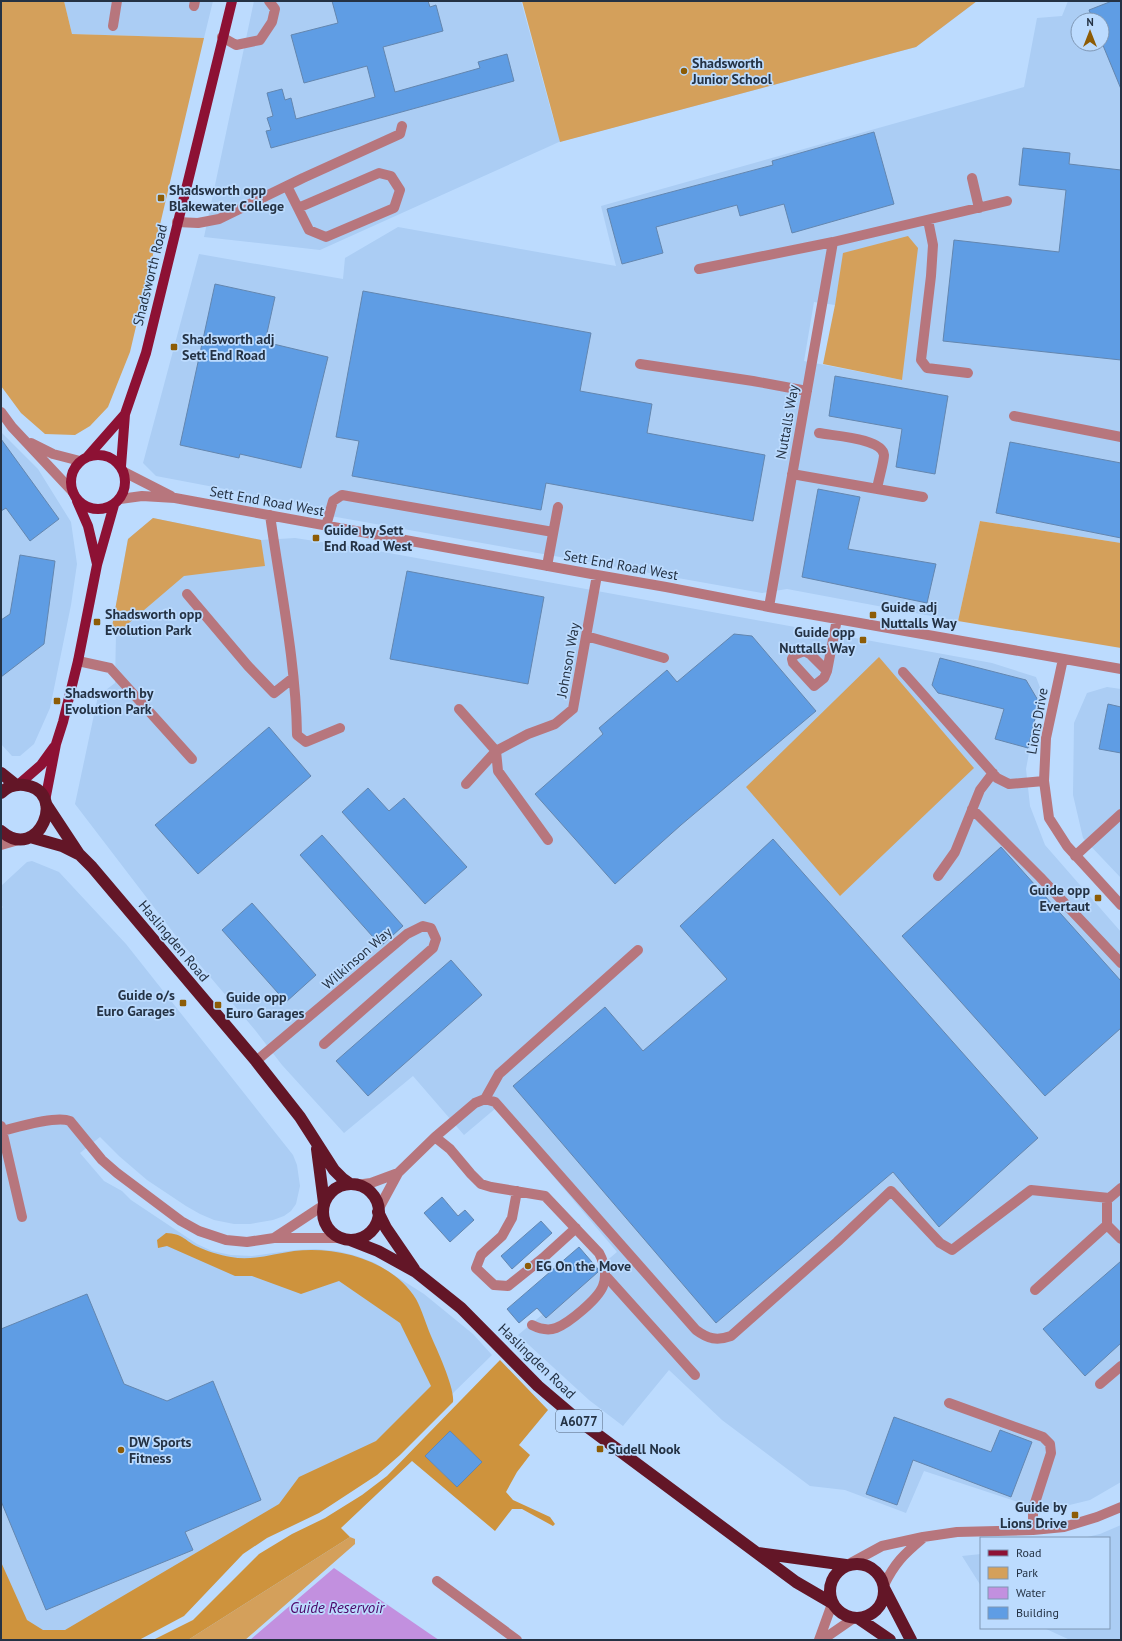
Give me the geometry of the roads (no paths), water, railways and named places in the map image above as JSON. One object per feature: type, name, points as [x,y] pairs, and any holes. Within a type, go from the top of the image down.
[{"type":"highway","name":"A6077","points":[[1,772],[17,785],[34,789],[40,794],[45,802]]},
{"type":"highway","points":[[1,793],[10,787],[17,785]]},
{"type":"highway","points":[[26,838],[42,827],[46,820],[47,812],[45,802]]},
{"type":"highway","name":"Haslingden Road","points":[[45,802],[79,854],[97,873],[256,1061],[300,1117],[334,1170],[343,1179],[353,1184]]},
{"type":"highway","name":"A6077","points":[[1,831],[13,838],[26,838]]},
{"type":"highway","name":"Haslingden Road","points":[[26,838],[62,846],[79,854]]},
{"type":"highway","name":"Haslingden Road","points":[[317,1144],[324,1204]]},
{"type":"highway","name":"A6077","points":[[353,1184],[365,1188],[372,1194],[376,1201],[378,1211]]},
{"type":"highway","points":[[324,1204],[328,1196],[334,1190],[342,1185],[353,1184]]},
{"type":"highway","name":"A6077","points":[[324,1204],[324,1221],[328,1228],[334,1234],[346,1239]]},
{"type":"highway","points":[[346,1239],[359,1238],[367,1234],[373,1228],[377,1220],[378,1211]]},
{"type":"highway","name":"Haslingden Road","points":[[378,1211],[386,1228],[416,1272]]},
{"type":"highway","name":"Haslingden Road","points":[[346,1239],[378,1251],[416,1272],[461,1308],[538,1386],[565,1409],[796,1582],[832,1603]]},
{"type":"highway","name":"Haslingden Road","points":[[757,1553],[848,1565]]},
{"type":"highway","name":"A6077","points":[[848,1565],[856,1563],[870,1567],[878,1573],[912,1640]]},
{"type":"highway","points":[[832,1603],[829,1591],[832,1579],[837,1571],[848,1565]]},
{"type":"highway","points":[[856,1618],[868,1616],[878,1609],[882,1602],[884,1586]]},
{"type":"highway","name":"A6077","points":[[832,1603],[842,1614],[856,1618],[890,1640]]},
{"type":"main road","name":"Shadsworth Road","points":[[45,802],[56,744],[78,661],[97,566],[117,502],[125,491],[126,481],[123,469],[124,414],[146,353],[232,1]]},
{"type":"main road","name":"Shadsworth Road","points":[[97,566],[88,526],[71,484],[72,476],[74,468],[84,459],[124,414]]},
{"type":"main road","points":[[84,459],[97,454],[106,455],[115,459],[123,469]]},
{"type":"main road","points":[[75,495],[82,504],[90,508],[106,508],[117,502]]},
{"type":"main road","name":"Shadsworth Road","points":[[17,785],[41,765],[56,744]]},
{"type":"street","points":[[114,26],[117,1]]},
{"type":"street","points":[[222,37],[236,45],[260,40],[272,22],[275,9],[269,1]]},
{"type":"street","points":[[178,222],[198,223],[219,219],[400,134],[402,126]]},
{"type":"street","points":[[287,186],[298,208],[310,230],[326,237],[394,208],[400,190],[391,176],[378,173],[298,208]]},
{"type":"street","points":[[972,178],[979,208]]},
{"type":"street","points":[[699,269],[833,242],[1007,201]]},
{"type":"street","points":[[928,220],[932,245],[931,276],[922,360],[927,368],[968,373]]},
{"type":"street","name":"Nuttalls Way","points":[[769,607],[833,242]]},
{"type":"street","points":[[640,364],[753,381],[807,391]]},
{"type":"street","points":[[1,412],[75,495]]},
{"type":"street","points":[[1014,416],[1121,437]]},
{"type":"street","points":[[819,433],[873,442],[881,447],[884,455],[877,489]]},
{"type":"street","points":[[26,441],[53,454],[84,459]]},
{"type":"street","name":"Sett End Road West","points":[[123,469],[175,498]]},
{"type":"street","points":[[792,474],[923,497]]},
{"type":"street","points":[[326,526],[334,501],[342,495],[553,532]]},
{"type":"street","name":"Sett End Road West","points":[[117,502],[142,496],[175,498],[769,607],[1121,669]]},
{"type":"street","points":[[547,566],[558,507]]},
{"type":"street","points":[[270,515],[297,708],[298,734],[306,742],[340,728]]},
{"type":"street","name":"Johnson Way","points":[[466,784],[496,751],[528,734],[555,724],[573,709],[597,575]]},
{"type":"street","points":[[187,594],[248,666],[274,693],[293,678]]},
{"type":"street","points":[[827,671],[837,619]]},
{"type":"street","points":[[586,636],[664,658]]},
{"type":"street","name":"Lions Drive","points":[[1063,659],[1046,738],[1044,782],[1049,818],[1075,856],[1121,905]]},
{"type":"street","points":[[78,661],[110,668],[192,759]]},
{"type":"street","points":[[903,672],[997,778],[1009,784],[1044,782]]},
{"type":"street","points":[[459,709],[496,751],[498,771],[548,840]]},
{"type":"street","points":[[938,876],[955,852],[980,790],[993,773]]},
{"type":"street","points":[[972,809],[1040,877],[1121,963]]},
{"type":"street","points":[[1075,856],[1121,814]]},
{"type":"street","points":[[1,845],[26,838]]},
{"type":"street","name":"Wilkinson Way","points":[[256,1061],[407,934],[423,926],[431,928],[436,939],[434,948],[324,1044]]},
{"type":"street","points":[[485,1099],[498,1074],[638,950]]},
{"type":"street","points":[[378,1211],[398,1173],[435,1137],[475,1103],[485,1099],[495,1102],[696,1330],[705,1337],[722,1339],[731,1336],[891,1191],[940,1243],[952,1250],[1031,1190],[1109,1198]]},
{"type":"street","points":[[22,1217],[2,1128],[61,1118],[74,1124],[88,1143],[117,1173],[181,1221],[199,1231],[212,1236],[237,1241],[259,1241],[274,1238],[346,1239]]},
{"type":"street","points":[[435,1137],[450,1149],[481,1184],[545,1196],[600,1253],[605,1263],[605,1275],[602,1287],[595,1298],[566,1322],[556,1328],[543,1330],[532,1325]]},
{"type":"street","points":[[353,1184],[371,1183],[398,1173]]},
{"type":"street","points":[[1121,1188],[1107,1200],[1107,1225],[1121,1240]]},
{"type":"street","points":[[518,1191],[512,1218],[502,1236],[481,1255],[476,1268],[494,1285],[508,1286],[543,1258],[576,1228]]},
{"type":"street","points":[[274,1238],[324,1204]]},
{"type":"street","points":[[1035,1290],[1107,1225]]},
{"type":"street","points":[[605,1275],[695,1375]]},
{"type":"street","points":[[1100,1384],[1121,1366]]},
{"type":"street","points":[[949,1402],[1043,1438],[1050,1444],[1051,1453],[1033,1509],[1033,1530]]},
{"type":"street","points":[[848,1565],[882,1546],[923,1537],[957,1532],[1033,1530],[1072,1525],[1121,1507]]},
{"type":"street","points":[[884,1586],[892,1567],[901,1556],[923,1537]]},
{"type":"street","points":[[437,1581],[517,1640]]},
{"type":"street","points":[[820,1640],[832,1603]]},
{"type":"street","points":[[820,1640],[856,1618]]},
{"type":"water","name":"Guide Reservoir","points":[[334,1568],[430,1634],[439,1640],[250,1640]]},
{"type":"place","name":"Shadsworth Junior School","points":[[684,71]]},
{"type":"place","name":"Shadsworth opp Blakewater College","points":[[161,198]]},
{"type":"place","name":"Shadsworth adj Sett End Road","points":[[174,347]]},
{"type":"place","name":"Guide by Sett End Road West","points":[[316,538]]},
{"type":"place","name":"Guide adj Nuttalls Way","points":[[873,615]]},
{"type":"place","name":"Shadsworth opp Evolution Park","points":[[97,622]]},
{"type":"place","name":"Guide opp Nuttalls Way","points":[[863,640]]},
{"type":"place","name":"Shadsworth by Evolution Park","points":[[57,701]]},
{"type":"place","name":"Guide opp Evertaut","points":[[1098,898]]},
{"type":"place","name":"Guide o/s Euro Garages","points":[[183,1003]]},
{"type":"place","name":"Guide opp Euro Garages","points":[[218,1005]]},
{"type":"place","name":"EG On the Move","points":[[528,1266]]},
{"type":"place","name":"Sudell Nook","points":[[600,1449]]},
{"type":"place","name":"DW Sports Fitness","points":[[121,1450]]},
{"type":"place","name":"Guide by Lions Drive","points":[[1075,1515]]}]
